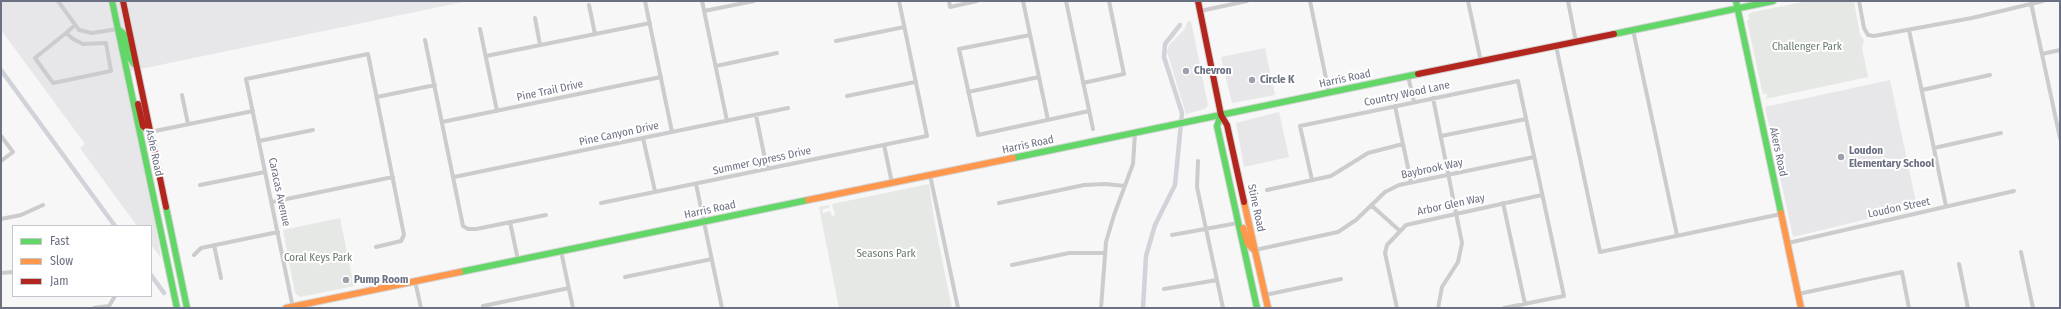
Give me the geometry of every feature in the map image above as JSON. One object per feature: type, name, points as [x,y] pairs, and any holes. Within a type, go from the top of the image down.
[{"type":"street","points":[[58,1],[79,30],[92,34],[118,29],[124,34],[130,58],[136,67]]},
{"type":"street","name":"Ashe Road","points":[[112,1],[177,308]]},
{"type":"street","name":"Ashe Road","points":[[123,1],[187,308]]},
{"type":"street","points":[[645,1],[672,132]]},
{"type":"street","points":[[702,1],[727,121]]},
{"type":"street","points":[[704,11],[754,1]]},
{"type":"street","points":[[847,96],[915,82],[899,1]]},
{"type":"street","points":[[949,1],[950,7],[977,1]]},
{"type":"street","points":[[1023,1],[1048,120]]},
{"type":"street","points":[[1066,1],[1093,129]]},
{"type":"street","points":[[1083,83],[1124,74],[1109,1]]},
{"type":"street","name":"Stine Road","points":[[1198,1],[1221,115],[1228,125],[1268,308]]},
{"type":"street","points":[[1200,11],[1247,1]]},
{"type":"street","points":[[1310,1],[1329,93]]},
{"type":"street","points":[[1468,1],[1481,62]]},
{"type":"street","points":[[1568,1],[1576,42]]},
{"type":"street","name":"Akers Road","points":[[1736,1],[1801,308]]},
{"type":"street","name":"Harris Road","points":[[286,308],[1773,1]]},
{"type":"street","points":[[1859,1],[1864,28],[1868,35],[1874,36],[1972,18],[2043,1]]},
{"type":"street","points":[[2031,3],[2060,138]]},
{"type":"street","points":[[589,5],[595,34]]},
{"type":"street","points":[[535,18],[540,45]]},
{"type":"street","points":[[486,56],[650,23]]},
{"type":"street","points":[[66,33],[73,39],[83,44],[106,44],[111,71],[53,83],[35,58],[75,25]]},
{"type":"street","points":[[836,41],[904,27]]},
{"type":"street","points":[[480,29],[497,111]]},
{"type":"street","points":[[1633,30],[1677,236]]},
{"type":"street","points":[[1909,30],[1946,206]]},
{"type":"street","points":[[1030,34],[959,49],[978,135],[1089,111]]},
{"type":"street","points":[[426,40],[463,226],[468,229],[476,229],[546,215]]},
{"type":"street","points":[[1556,46],[1600,252],[1781,214]]},
{"type":"street","points":[[2042,54],[2060,50]]},
{"type":"street","points":[[716,66],[777,53]]},
{"type":"street","name":"Caracas Avenue","points":[[293,307],[246,79],[368,54],[376,97]]},
{"type":"street","points":[[1408,76],[1414,102]]},
{"type":"street","points":[[1922,90],[1990,76]]},
{"type":"street","name":"Pine Trail Drive","points":[[442,122],[661,77]]},
{"type":"street","points":[[968,92],[1039,77]]},
{"type":"street","name":"Country Wood Lane","points":[[1312,180],[1300,126],[1518,81],[1526,119]]},
{"type":"street","name":"Summer Cypress Drive","points":[[601,202],[696,184],[927,136],[915,82]]},
{"type":"street","points":[[376,247],[397,242],[403,238],[404,230],[376,97],[435,85]]},
{"type":"street","points":[[130,88],[136,97],[143,126],[150,132],[253,111]]},
{"type":"street","points":[[182,95],[188,124]]},
{"type":"street","points":[[1433,98],[1462,235],[1462,250],[1458,262],[1442,287],[1438,308]]},
{"type":"street","points":[[1395,106],[1411,182]]},
{"type":"street","name":"Pine Canyon Drive","points":[[454,177],[788,108]]},
{"type":"street","points":[[756,114],[767,169]]},
{"type":"street","name":"Stine Road","points":[[1221,115],[1217,126],[1257,308]]},
{"type":"street","points":[[1441,136],[1526,119],[1564,296],[1504,308]]},
{"type":"street","points":[[259,141],[313,130]]},
{"type":"street","points":[[1101,308],[1105,253],[1112,222],[1133,164],[1135,133]]},
{"type":"street","points":[[1934,148],[2001,133]]},
{"type":"street","points":[[1,136],[13,152],[1,161]]},
{"type":"street","points":[[643,138],[655,191]]},
{"type":"street","points":[[1267,190],[1338,173],[1368,153],[1403,144]]},
{"type":"street","points":[[884,145],[892,183]]},
{"type":"street","name":"Baybrook Way","points":[[1255,250],[1338,232],[1350,225],[1380,196],[1392,188],[1411,182],[1534,157]]},
{"type":"street","points":[[1198,161],[1197,187],[1223,308]]},
{"type":"street","points":[[200,185],[265,172]]},
{"type":"street","points":[[930,175],[958,308]]},
{"type":"street","points":[[272,202],[393,177]]},
{"type":"street","points":[[696,184],[722,308]]},
{"type":"street","points":[[999,203],[1096,184],[1126,186]]},
{"type":"street","name":"Loudon Street","points":[[1788,243],[2014,191]]},
{"type":"street","name":"Arbor Glen Way","points":[[1397,308],[1385,253],[1387,245],[1409,222],[1542,195]]},
{"type":"street","points":[[1234,202],[1248,244],[1255,250]]},
{"type":"street","points":[[1504,203],[1525,304]]},
{"type":"street","points":[[1,219],[21,215],[43,205]]},
{"type":"street","points":[[1371,205],[1400,231]]},
{"type":"street","points":[[510,222],[518,260]]},
{"type":"street","points":[[1172,235],[1238,223]]},
{"type":"street","points":[[194,254],[201,248],[278,232]]},
{"type":"street","points":[[214,245],[221,278]]},
{"type":"street","points":[[561,251],[573,308]]},
{"type":"street","points":[[2021,252],[2033,308]]},
{"type":"street","points":[[1012,265],[1070,253],[1105,253]]},
{"type":"street","points":[[625,277],[712,259]]},
{"type":"street","points":[[1959,264],[1968,308]]},
{"type":"street","points":[[1,273],[12,272]]},
{"type":"street","points":[[1798,294],[1902,272],[1909,308]]},
{"type":"street","points":[[1265,295],[1341,279]]},
{"type":"street","points":[[1164,289],[1217,280]]},
{"type":"street","points":[[415,281],[421,308]]},
{"type":"street","points":[[483,306],[569,288]]},
{"type":"street","points":[[94,308],[109,306],[114,297]]},
{"type":"shaded area","points":[[1,1],[468,1],[131,71],[161,258],[152,246],[152,225],[136,225],[80,148],[85,144],[1,30]]},
{"type":"shaded area","points":[[1191,21],[1208,105],[1205,109],[1186,114],[1167,52],[1169,45],[1185,29],[1187,22]]},
{"type":"shaded area","points":[[1265,48],[1275,95],[1232,103],[1221,57]]},
{"type":"shaded area","name":"Loudon Elementary School","points":[[1890,80],[1917,207],[1793,237],[1765,107]]},
{"type":"shaded area","points":[[1279,112],[1289,157],[1244,167],[1236,123]]},
{"type":"green space","name":"Challenger Park","points":[[1808,1],[1854,1],[1860,35],[1864,40],[1862,48],[1868,77],[1765,99],[1767,96],[1766,93],[1763,95],[1747,21],[1749,19],[1748,15],[1753,12]]},
{"type":"green space","name":"Seasons Park","points":[[929,184],[935,225],[952,308],[839,308],[819,207],[829,205],[829,208],[823,209],[823,213],[830,211],[832,216],[835,215],[832,204]]},
{"type":"green space","name":"Coral Keys Park","points":[[340,218],[354,286],[300,297],[295,293],[283,230]]},
{"type":"waterway","points":[[1143,308],[1146,256],[1155,225],[1175,185],[1182,113],[1164,57],[1165,44],[1180,25]]},
{"type":"waterway","points":[[1,70],[114,225]]},
{"type":"waterway","points":[[152,276],[164,293]]},
{"type":"traffic: fast","points":[[112,1],[177,308]]},
{"type":"traffic: fast","points":[[1736,1],[1781,213]]},
{"type":"traffic: fast","points":[[1614,34],[1773,1]]},
{"type":"traffic: fast","points":[[118,29],[124,34],[130,58],[134,64]]},
{"type":"traffic: fast","points":[[1013,158],[1418,74]]},
{"type":"traffic: fast","points":[[1221,115],[1217,126],[1257,308]]},
{"type":"traffic: fast","points":[[460,272],[808,200]]},
{"type":"traffic: fast","points":[[166,207],[187,308]]},
{"type":"traffic: slow","points":[[808,200],[1013,158]]},
{"type":"traffic: slow","points":[[1244,202],[1268,308]]},
{"type":"traffic: slow","points":[[1781,213],[1801,308]]},
{"type":"traffic: slow","points":[[1243,228],[1248,244],[1254,250]]},
{"type":"traffic: slow","points":[[286,308],[460,272]]},
{"type":"traffic: jam","points":[[123,1],[166,207]]},
{"type":"traffic: jam","points":[[1198,1],[1221,115],[1227,125],[1244,202]]},
{"type":"traffic: jam","points":[[1418,74],[1614,34]]},
{"type":"traffic: jam","points":[[138,104],[143,126],[150,132]]},
{"type":"place","name":"Chevron","points":[[1186,71]]},
{"type":"place","name":"Circle K","points":[[1252,80]]},
{"type":"place","name":"Loudon Elementary School","points":[[1841,157]]},
{"type":"place","name":"Pump Room","points":[[346,280]]}]
